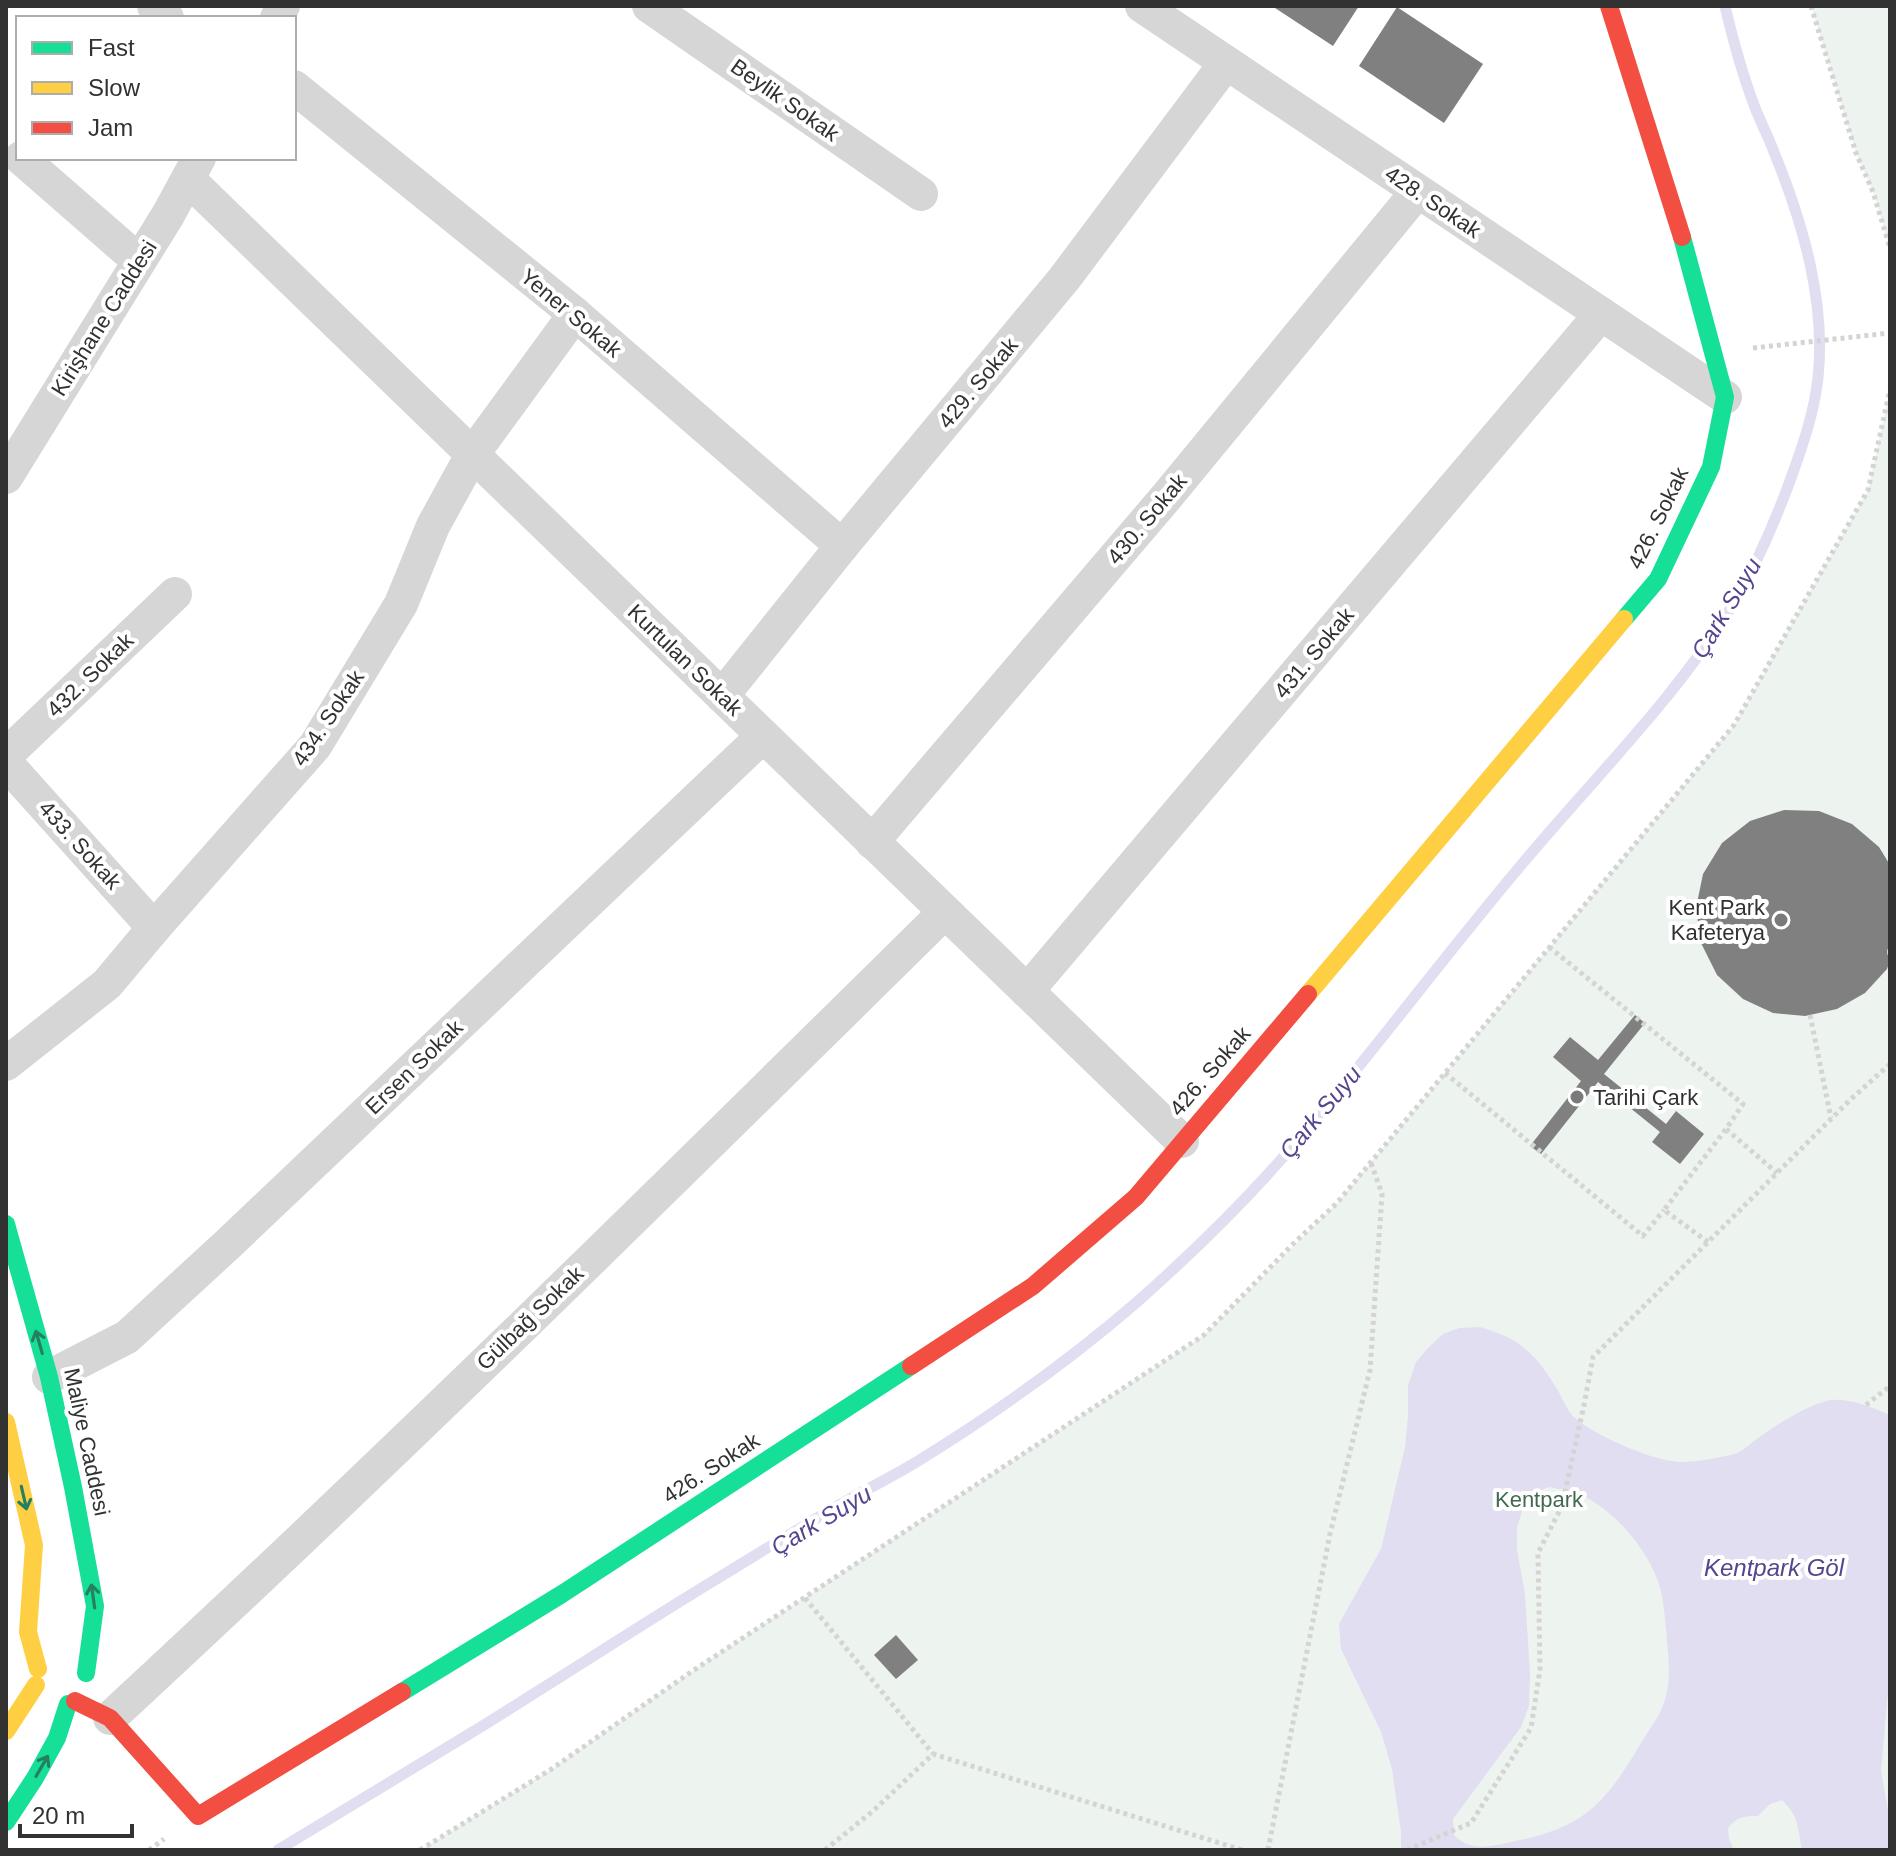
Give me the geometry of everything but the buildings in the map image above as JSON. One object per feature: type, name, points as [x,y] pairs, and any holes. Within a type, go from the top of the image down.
[{"type":"street","name":"Beylik Sokak","points":[[649,6],[921,194]]},
{"type":"street","name":"428. Sokak","points":[[1142,6],[1725,397]]},
{"type":"street","name":"426. Sokak","points":[[110,1718],[198,1816],[562,1594],[1033,1286],[1136,1197],[1658,579],[1711,467],[1725,397],[1688,256],[1609,6]]},
{"type":"street","name":"429. Sokak","points":[[722,696],[1064,279],[1226,63]]},
{"type":"street","name":"Yener Sokak","points":[[296,89],[575,314],[842,546]]},
{"type":"street","points":[[23,160],[139,261]]},
{"type":"street","name":"Kirişhane Caddesi","points":[[6,477],[194,169]]},
{"type":"street","name":"Kurtulan Sokak","points":[[194,169],[472,455],[1182,1141]]},
{"type":"street","name":"430. Sokak","points":[[872,842],[1168,495],[1417,192]]},
{"type":"street","name":"434. Sokak","points":[[6,1064],[107,984],[315,746],[401,604],[433,526],[472,455],[575,314]]},
{"type":"street","name":"431. Sokak","points":[[1027,991],[1601,314]]},
{"type":"street","name":"432. Sokak","points":[[6,755],[175,594]]},
{"type":"street","name":"Ersen Sokak","points":[[49,1377],[127,1337],[763,736]]},
{"type":"street","name":"433. Sokak","points":[[6,763],[154,928]]},
{"type":"street","name":"Gülbağ Sokak","points":[[110,1718],[264,1575],[687,1167],[945,912]]},
{"type":"street","name":"Maliye Caddesi","points":[[6,1224],[49,1377],[95,1606],[86,1689],[52,1693]]},
{"type":"street","points":[[6,1422],[34,1545],[28,1632],[52,1693],[110,1718]]},
{"type":"street","points":[[6,1822],[57,1738],[52,1693],[42,1663],[64,1655],[78,1660],[86,1673]]},
{"type":"street","points":[[6,1731],[52,1693]]},
{"type":"path","points":[[1811,6],[1856,153],[1873,192],[1890,248]]},
{"type":"path","points":[[1772,347],[1887,334]]},
{"type":"path","points":[[420,1850],[550,1770],[691,1672],[1204,1335],[1337,1203],[1734,725],[1868,490],[1890,389]]},
{"type":"path","points":[[1445,1073],[1643,1236],[1743,1104],[1549,947]]},
{"type":"path","points":[[1810,1015],[1832,1119]]},
{"type":"path","points":[[1407,1850],[1471,1823],[1531,1728],[1540,1670],[1538,1553],[1562,1506],[1593,1357],[1890,1064]]},
{"type":"path","points":[[1726,1129],[1777,1173]]},
{"type":"path","points":[[1268,1850],[1330,1534],[1370,1370],[1382,1194],[1371,1163]]},
{"type":"path","points":[[1664,1210],[1708,1242]]},
{"type":"path","points":[[1866,1405],[1890,1386]]},
{"type":"path","points":[[805,1598],[933,1754],[1242,1850]]},
{"type":"path","points":[[825,1850],[873,1811],[933,1754]]},
{"type":"green space","points":[[1811,6],[1890,6],[1890,248],[1873,192],[1856,153]]},
{"type":"green space","name":"Kentpark","points":[[1890,389],[1890,1850],[420,1850],[550,1770],[691,1672],[1204,1335],[1337,1203],[1734,725],[1868,490]]},
{"type":"water","name":"Kentpark Göl","points":[[1480,1327],[1517,1342],[1534,1357],[1570,1412],[1581,1423],[1624,1446],[1657,1458],[1683,1462],[1737,1453],[1792,1416],[1826,1401],[1850,1401],[1890,1415],[1890,1669],[1881,1771],[1890,1821],[1890,1850],[1802,1850],[1795,1817],[1782,1800],[1770,1804],[1758,1816],[1741,1818],[1731,1824],[1728,1828],[1729,1839],[1734,1850],[1401,1850],[1392,1769],[1381,1732],[1341,1649],[1339,1624],[1381,1549],[1405,1447],[1408,1385],[1416,1362],[1443,1334],[1459,1328]],"holes":[[[1549,1487],[1579,1494],[1605,1510],[1629,1533],[1648,1560],[1664,1607],[1669,1665],[1666,1695],[1659,1714],[1616,1782],[1591,1810],[1560,1828],[1540,1835],[1491,1846],[1468,1845],[1454,1835],[1453,1819],[1521,1727],[1529,1706],[1525,1594],[1517,1550],[1517,1528],[1523,1508],[1532,1494]]]},
{"type":"waterway","name":"Çark Suyu","points":[[278,1850],[662,1612],[908,1467],[1003,1406],[1111,1324],[1205,1240],[1289,1150],[1500,890],[1686,672],[1732,606],[1764,544],[1785,494],[1814,404],[1820,349],[1815,292],[1803,235],[1785,179],[1750,93],[1725,6]]},
{"type":"traffic: fast","points":[[1624,619],[1658,579],[1711,467],[1725,397],[1682,237]]},
{"type":"traffic: fast","points":[[6,1224],[49,1377],[95,1606],[86,1673]]},
{"type":"traffic: fast","points":[[402,1692],[562,1594],[911,1366]]},
{"type":"traffic: fast","points":[[6,1822],[57,1738],[68,1704]]},
{"type":"traffic: slow","points":[[1308,994],[1624,619]]},
{"type":"traffic: slow","points":[[6,1422],[34,1545],[28,1632],[38,1669]]},
{"type":"traffic: slow","points":[[6,1731],[36,1685]]},
{"type":"traffic: jam","points":[[1609,6],[1682,237]]},
{"type":"traffic: jam","points":[[911,1366],[1033,1286],[1136,1197],[1308,994]]},
{"type":"traffic: jam","points":[[75,1701],[110,1718],[198,1816],[402,1692]]},
{"type":"place","name":"Kent Park Kafeterya","points":[[1781,920]]},
{"type":"place","name":"Tarihi Çark","points":[[1577,1097]]}]
